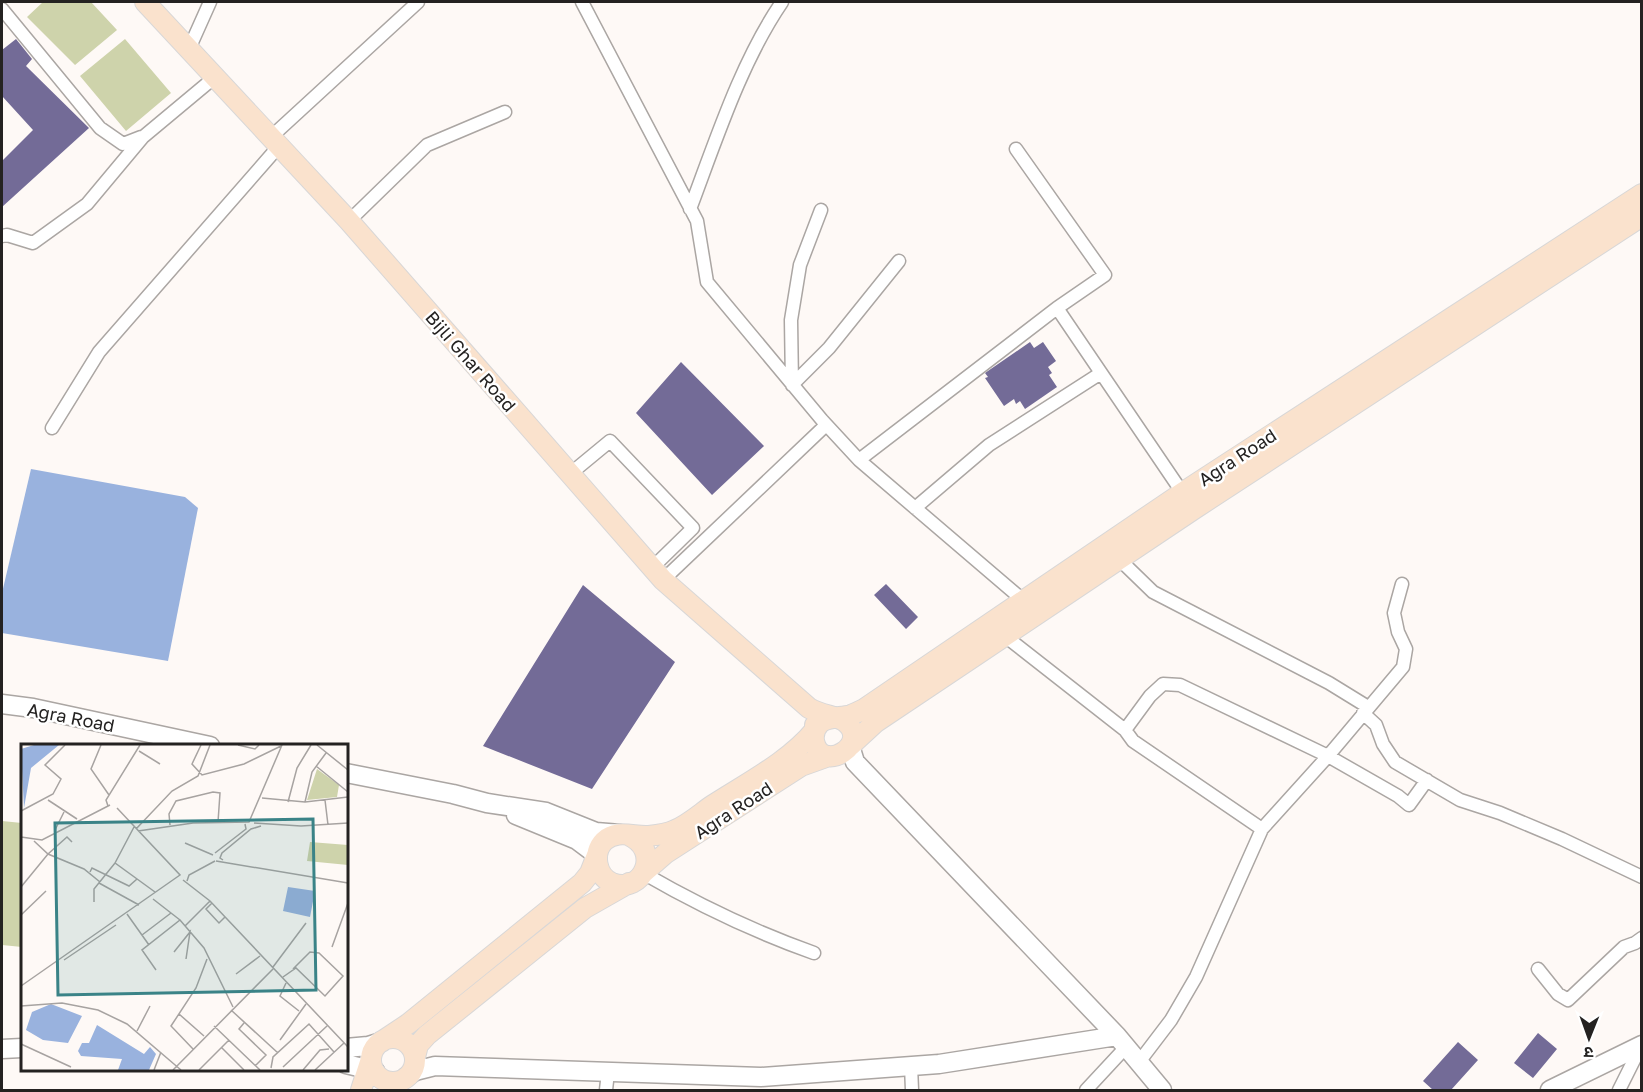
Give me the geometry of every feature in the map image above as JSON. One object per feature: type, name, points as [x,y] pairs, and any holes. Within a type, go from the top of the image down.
[{"type":"main road","name":"Bijli Ghar Road","points":[[145,2],[349,221],[657,574],[809,708]]},
{"type":"main road","name":"Agra Road","points":[[415,1057],[418,1045],[427,1035],[585,909],[636,878],[666,853],[801,766],[842,755],[876,722],[1119,559],[1188,501],[1641,194]]},
{"type":"main road","name":"Agra Road","points":[[833,718],[851,715],[864,709],[1024,601],[1188,501],[1641,216]]},
{"type":"main road","name":"Agra Road","points":[[2,704],[33,708],[201,744]]},
{"type":"main road","points":[[809,708],[819,714],[846,722],[850,727],[852,740],[842,755]]},
{"type":"main road","points":[[809,708],[816,730]]},
{"type":"main road","points":[[833,718],[821,722],[816,730],[814,738],[819,750],[842,755],[1121,1041],[1162,1090]]},
{"type":"main road","name":"Agra Road","points":[[348,772],[488,803],[546,812],[596,832],[648,836],[676,830],[797,750],[816,730]]},
{"type":"main road","name":"Agra Road","points":[[488,803],[577,840],[597,855]]},
{"type":"main road","points":[[361,1090],[371,1066],[372,1052],[381,1041],[408,1023],[582,883],[590,873],[597,855],[605,840],[624,835],[642,843],[647,858],[636,878],[621,884],[605,878],[597,864],[597,855]]},
{"type":"main road","points":[[348,1048],[368,1046],[394,1038],[401,1040],[412,1049],[415,1057],[414,1064],[406,1077],[392,1081],[385,1080],[371,1066],[348,1064]]},
{"type":"main road","points":[[415,1057],[435,1066],[761,1077],[939,1064],[1121,1041]]},
{"type":"main road","points":[[1550,1090],[1641,1046]]},
{"type":"main road","points":[[2,1049],[21,1048]]},
{"type":"main road","points":[[390,1090],[415,1071],[435,1066]]},
{"type":"street","points":[[189,49],[210,2]]},
{"type":"street","points":[[52,428],[99,352],[275,141],[418,2]]},
{"type":"street","points":[[582,2],[697,221],[707,282],[826,425],[859,460],[1024,601]]},
{"type":"street","points":[[690,209],[720,129],[763,28],[782,2]]},
{"type":"street","points":[[2,9],[100,128],[123,144],[143,137]]},
{"type":"street","points":[[2,236],[7,235],[33,243],[87,204],[143,137],[215,77]]},
{"type":"street","points":[[349,221],[427,145],[505,111]]},
{"type":"street","points":[[859,460],[1105,275],[1016,149]]},
{"type":"street","points":[[792,385],[791,320],[798,276],[821,210]]},
{"type":"street","points":[[792,385],[829,348],[898,261]]},
{"type":"street","points":[[1057,309],[1188,501]]},
{"type":"street","points":[[915,508],[989,445],[1101,373]]},
{"type":"street","points":[[657,574],[826,425]]},
{"type":"street","points":[[570,474],[610,441],[693,528],[657,574]]},
{"type":"street","points":[[1119,559],[1153,592],[1329,683],[1365,710],[1376,725],[1383,744],[1395,762],[1460,800],[1500,813],[1552,835],[1641,877]]},
{"type":"street","points":[[1138,1062],[1171,1020],[1196,977],[1262,829],[1328,756],[1403,667],[1406,649],[1398,632],[1394,613],[1402,585]]},
{"type":"street","points":[[1005,636],[1125,730],[1132,741],[1262,829]]},
{"type":"street","points":[[1125,730],[1150,696],[1163,684],[1180,685],[1328,756],[1398,796],[1409,805],[1427,780]]},
{"type":"street","points":[[636,878],[771,938],[814,953]]},
{"type":"street","points":[[1538,969],[1558,994],[1568,1000],[1624,947],[1641,938]]},
{"type":"street","points":[[1086,1090],[1121,1041]]},
{"type":"street","points":[[1618,1090],[1641,1046]]},
{"type":"street","points":[[911,1066],[912,1090]]},
{"type":"street","points":[[606,1090],[608,1072]]},
{"type":"green space","points":[[43,2],[91,2],[117,30],[75,65],[27,17]]},
{"type":"green space","points":[[125,39],[171,93],[126,131],[80,76]]},
{"type":"green space","points":[[2,821],[21,823],[21,947],[2,945]]},
{"type":"water","points":[[31,469],[185,497],[198,508],[168,661],[2,633],[2,593]]},
{"type":"building","points":[[16,39],[32,59],[26,66],[89,128],[2,207],[2,161],[33,130],[2,96],[2,50]]},
{"type":"building","points":[[1030,342],[1034,348],[1043,342],[1056,361],[1048,367],[1052,373],[1049,375],[1057,387],[1025,409],[1020,401],[1016,404],[1014,399],[1004,406],[985,378],[988,377],[985,373]]},
{"type":"building","points":[[681,362],[764,446],[712,495],[636,413]]},
{"type":"building","points":[[886,584],[918,617],[906,629],[874,595]]},
{"type":"building","points":[[583,585],[675,662],[592,789],[483,746]]},
{"type":"building","points":[[1538,1033],[1557,1049],[1533,1078],[1514,1063]]},
{"type":"building","points":[[1458,1042],[1478,1060],[1451,1090],[1433,1090],[1423,1081]]}]
